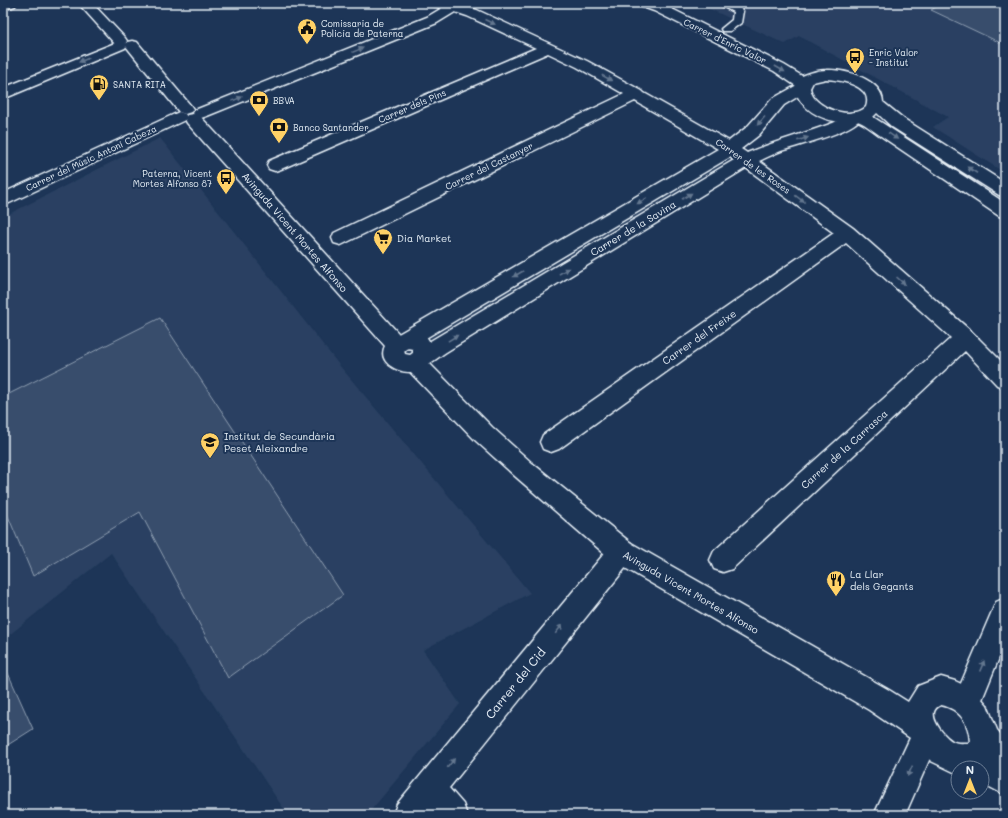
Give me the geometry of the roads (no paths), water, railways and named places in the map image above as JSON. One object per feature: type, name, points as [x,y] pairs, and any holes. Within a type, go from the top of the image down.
[{"type":"street","points":[[3,6],[10,3]]},
{"type":"street","name":"Avinguda Vicent Mortes Alfonso","points":[[85,3],[126,42],[341,285],[399,343]]},
{"type":"street","name":"Carrer d'Enric Valor","points":[[645,3],[659,8],[779,68],[803,86]]},
{"type":"street","name":"Carrer d'Enric Valor","points":[[672,3],[800,65],[825,74],[846,77],[865,85],[875,97],[875,104]]},
{"type":"street","name":"Carrer de les Roses","points":[[451,4],[582,64],[637,94],[747,160],[847,233],[964,338],[1005,379]]},
{"type":"street","name":"Carrer del Músic Antoni Cabeza","points":[[3,200],[190,115],[432,20],[451,4]]},
{"type":"street","name":"Avinguda Vicent Mortes Alfonso","points":[[114,14],[126,42]]},
{"type":"street","points":[[3,94],[126,42]]},
{"type":"street","name":"Carrer dels Pins","points":[[275,164],[548,48]]},
{"type":"street","name":"Carrer de la Savina","points":[[399,343],[730,149],[753,130],[778,102],[803,86],[808,79],[825,74]]},
{"type":"street","points":[[803,86],[802,94],[806,101],[822,112],[845,117],[858,116],[890,134],[1005,212]]},
{"type":"street","name":"Carrer del Castanyer","points":[[341,238],[637,94]]},
{"type":"street","points":[[875,104],[898,123],[1005,191]]},
{"type":"street","name":"Carrer de la Savina","points":[[417,361],[747,160],[773,148],[840,126],[858,116],[868,113],[875,104]]},
{"type":"street","name":"Carrer del Freixe","points":[[551,442],[847,233]]},
{"type":"street","name":"Carrer de la Carrasca","points":[[723,560],[964,338]]},
{"type":"street","points":[[399,343],[394,353],[396,360],[405,364],[417,361]]},
{"type":"street","name":"Avinguda Vicent Mortes Alfonso","points":[[417,361],[484,434],[524,470],[622,552],[880,700],[925,733],[935,746],[946,754],[958,758],[977,748],[984,728],[980,718],[967,702],[950,693],[942,691],[928,696],[923,701],[880,700]]},
{"type":"street","name":"Carrer del Cid","points":[[408,815],[622,552]]},
{"type":"street","points":[[967,702],[1005,611]]},
{"type":"street","points":[[889,815],[925,733],[920,720],[920,710],[923,701]]},
{"type":"street","name":"Avinguda Vicent Mortes Alfonso","points":[[977,748],[1005,765]]},
{"type":"street","name":"Avinguda Vicent Mortes Alfonso","points":[[977,748],[1005,780]]},
{"type":"street","points":[[430,788],[452,815]]},
{"type":"lane","points":[[721,3],[738,11],[737,22],[726,29]]},
{"type":"place","name":"Comissaria de Policia de Paterna","points":[[307,45]]},
{"type":"place","name":"Enric Valor - Institut","points":[[855,74]]},
{"type":"place","name":"SANTA RITA","points":[[99,101]]},
{"type":"place","name":"BBVA","points":[[259,117]]},
{"type":"place","name":"Banco Santander","points":[[279,144]]},
{"type":"place","name":"Paterna, Vicent Mortes Alfonso 87","points":[[226,195]]},
{"type":"place","name":"Dia Market","points":[[383,255]]},
{"type":"place","name":"Institut de Secundària Peset Aleixandre","points":[[210,459]]},
{"type":"place","name":"La Llar dels Gegants","points":[[836,597]]}]
